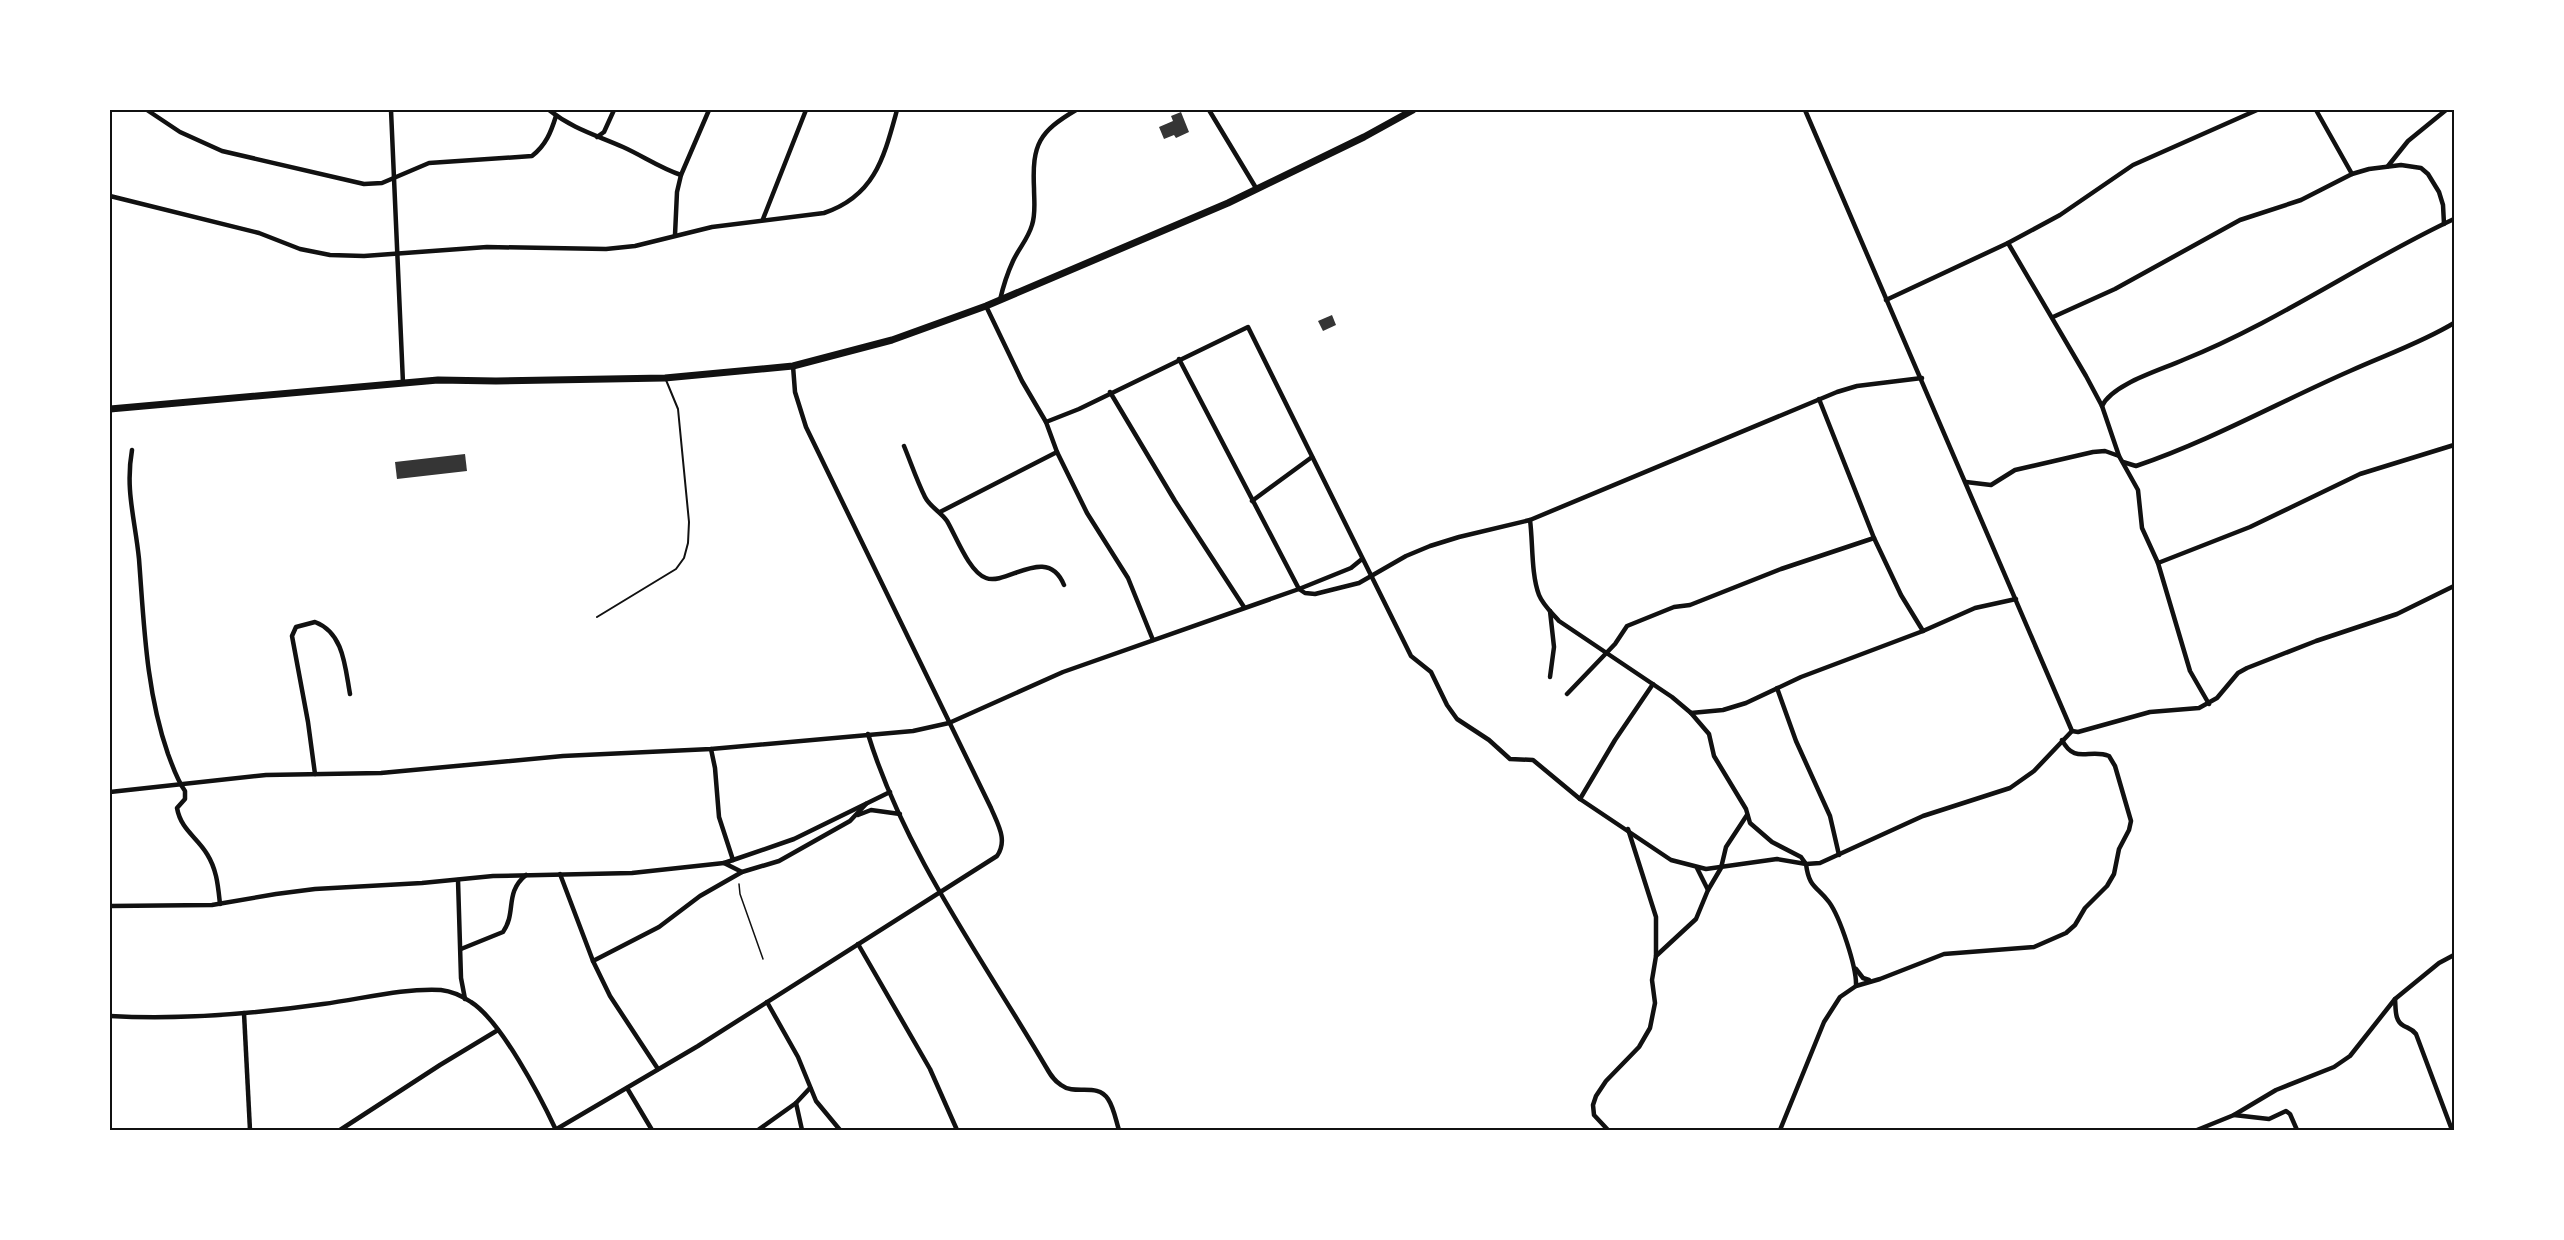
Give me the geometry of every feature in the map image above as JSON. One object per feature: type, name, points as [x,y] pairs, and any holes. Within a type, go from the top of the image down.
[{"type":"main road","points":[[110,409],[438,380],[665,378],[793,366],[892,340],[986,306],[1228,203],[1364,137],[1413,110]]},
{"type":"street","points":[[147,110],[180,132],[222,151],[300,168],[345,181],[382,183],[429,163],[532,156],[541,150],[556,116]]},
{"type":"street","points":[[391,110],[403,383]]},
{"type":"street","points":[[549,110],[597,137],[681,175]]},
{"type":"street","points":[[597,137],[604,132],[614,110]]},
{"type":"street","points":[[675,235],[676,192],[681,175],[710,110]]},
{"type":"street","points":[[763,219],[806,110]]},
{"type":"street","points":[[110,196],[224,223],[260,233],[300,249],[330,255],[364,256],[487,247],[606,249],[635,246],[675,235],[763,219],[824,213],[840,207],[862,192],[882,156],[897,110]]},
{"type":"street","points":[[1000,300],[1012,262],[1028,236],[1033,220],[1037,148],[1049,128],[1076,110]]},
{"type":"street","points":[[1209,110],[1256,188]]},
{"type":"street","points":[[1804,110],[1922,378],[2072,731]]},
{"type":"street","points":[[2238,118],[2241,110]]},
{"type":"street","points":[[1886,300],[2008,243],[2073,208],[2133,165],[2257,110]]},
{"type":"street","points":[[2316,110],[2352,174]]},
{"type":"street","points":[[2388,167],[2408,141],[2446,110]]},
{"type":"street","points":[[2053,317],[2115,289],[2240,220],[2301,200],[2352,174],[2369,169],[2413,166],[2421,168],[2434,182],[2444,206],[2444,224]]},
{"type":"street","points":[[2102,406],[2105,399],[2125,386],[2237,337],[2454,219]]},
{"type":"street","points":[[2008,243],[2053,317],[2102,406],[2119,456],[2138,490],[2142,528],[2158,563],[2190,670],[2209,704]]},
{"type":"street","points":[[986,306],[1022,381],[1046,422],[1057,452],[1087,513],[1128,578],[1153,640]]},
{"type":"street","points":[[2123,462],[2136,466],[2213,436],[2351,370],[2416,344],[2454,323]]},
{"type":"street","points":[[1046,422],[1079,409],[1248,327],[1411,656],[1431,672],[1447,705],[1457,719],[1489,740],[1510,759],[1533,760],[1580,799],[1628,829],[1656,852],[1671,860],[1698,868],[1721,868],[1777,858],[1806,864],[1820,863],[1923,816],[2010,788],[2034,771],[2072,731]]},
{"type":"street","points":[[1179,359],[1299,590],[1315,594],[1372,578],[1406,556],[1430,546],[1530,520],[1819,399],[1857,386],[1922,378]]},
{"type":"street","points":[[110,1016],[204,1016],[244,1013],[443,990],[465,999],[487,1017],[498,1030],[539,1095],[555,1130],[767,1002],[997,856],[1003,848],[1002,839],[991,808],[806,427],[795,392],[793,366]]},
{"type":"street","points":[[1110,392],[1180,509],[1244,608]]},
{"type":"street","points":[[1819,399],[1874,538],[1901,595],[1923,631]]},
{"type":"street","points":[[2158,563],[2243,530],[2360,474],[2454,445]]},
{"type":"street","points":[[904,446],[927,500],[940,512],[970,563],[985,578],[990,579],[1028,568],[1044,568],[1058,575],[1064,585]]},
{"type":"street","points":[[132,450],[128,494],[136,538],[142,621],[160,725],[180,783],[186,791],[185,799],[177,808],[179,818],[186,831],[201,846],[212,862],[216,873],[220,904]]},
{"type":"street","points":[[1966,482],[1991,485],[2014,470],[2093,452],[2105,451],[2119,456]]},
{"type":"street","points":[[940,512],[1057,452]]},
{"type":"street","points":[[1252,501],[1312,458]]},
{"type":"street","points":[[1530,520],[1539,596],[1559,621],[1653,684],[1690,713],[1709,734],[1714,756],[1746,809],[1750,823],[1772,842],[1801,857],[1806,864],[1808,878],[1833,909],[1854,967],[1856,986]]},
{"type":"street","points":[[1567,694],[1615,644],[1627,626],[1674,607],[1690,605],[1781,569],[1874,538]]},
{"type":"street","points":[[110,792],[266,775],[381,773],[563,756],[711,749],[913,731],[949,723],[1063,672],[1299,590],[1351,568],[1362,559]]},
{"type":"street","points":[[2072,731],[2078,732],[2150,712],[2199,708],[2209,704],[2238,673],[2247,668],[2316,641],[2397,614],[2454,586]]},
{"type":"street","points":[[1690,713],[1723,710],[1746,703],[1801,677],[1923,631],[1975,608],[2016,599]]},
{"type":"street","points":[[1550,611],[1554,647],[1550,677]]},
{"type":"street","points":[[315,774],[307,712],[292,636],[296,627],[315,622],[328,628],[342,654],[350,694]]},
{"type":"street","points":[[1580,799],[1614,740],[1653,684]]},
{"type":"street","points":[[1777,688],[1803,757],[1830,816],[1839,855]]},
{"type":"street","points":[[868,734],[876,762],[900,814],[942,893],[1053,1079],[1068,1089],[1095,1089],[1103,1093],[1110,1102],[1119,1131]]},
{"type":"street","points":[[1780,1131],[1832,1007],[1846,991],[1944,954],[2017,950],[2049,942],[2075,925],[2085,908],[2107,886],[2114,874],[2121,841],[2129,830],[2130,812],[2115,766],[2109,756],[2079,755],[2071,752],[2062,740]]},
{"type":"street","points":[[711,749],[719,816],[734,860]]},
{"type":"street","points":[[110,906],[220,904],[300,891],[526,875],[632,873],[724,863],[794,839],[890,792]]},
{"type":"street","points":[[856,816],[866,804]]},
{"type":"street","points":[[593,961],[659,927],[700,896],[742,872],[779,861],[856,816],[871,810],[900,814]]},
{"type":"street","points":[[1656,956],[1696,919],[1708,890],[1721,868],[1726,847],[1747,814]]},
{"type":"street","points":[[1608,1131],[1594,1115],[1593,1105],[1596,1096],[1606,1081],[1640,1047],[1650,1028],[1655,1003],[1652,980],[1656,956],[1656,917],[1628,829]]},
{"type":"street","points":[[724,863],[742,872]]},
{"type":"street","points":[[1698,868],[1708,890]]},
{"type":"street","points":[[560,874],[593,961],[610,996],[658,1069]]},
{"type":"street","points":[[461,949],[503,932],[509,921],[511,897],[516,883],[526,875]]},
{"type":"street","points":[[458,880],[461,978],[465,999]]},
{"type":"street","points":[[858,944],[930,1069],[957,1131]]},
{"type":"street","points":[[2197,1131],[2234,1115],[2276,1090],[2334,1067],[2350,1056],[2396,999],[2439,963],[2454,955]]},
{"type":"street","points":[[1854,967],[1863,978],[1871,981]]},
{"type":"street","points":[[2396,999],[2397,1019],[2402,1025],[2414,1031],[2420,1040],[2452,1131]]},
{"type":"street","points":[[767,1002],[795,1051],[810,1088],[825,1114],[840,1131]]},
{"type":"street","points":[[244,1013],[250,1131]]},
{"type":"street","points":[[340,1131],[498,1030]]},
{"type":"street","points":[[627,1088],[652,1131]]},
{"type":"street","points":[[758,1131],[796,1103],[810,1088]]},
{"type":"street","points":[[796,1103],[802,1131]]},
{"type":"street","points":[[2234,1115],[2269,1119],[2286,1112],[2290,1114],[2297,1131]]},
{"type":"lane","points":[[597,617],[676,569],[684,558],[688,543],[689,522],[678,409],[665,378]]},
{"type":"path","points":[[742,872],[738,882],[740,894],[764,959]]},
{"type":"building","points":[[1181,112],[1189,132],[1176,138],[1174,135],[1164,139],[1159,127],[1173,121],[1171,116]]},
{"type":"building","points":[[1332,315],[1336,325],[1323,331],[1318,321]]},
{"type":"building","points":[[465,454],[467,471],[397,479],[395,462]]}]
